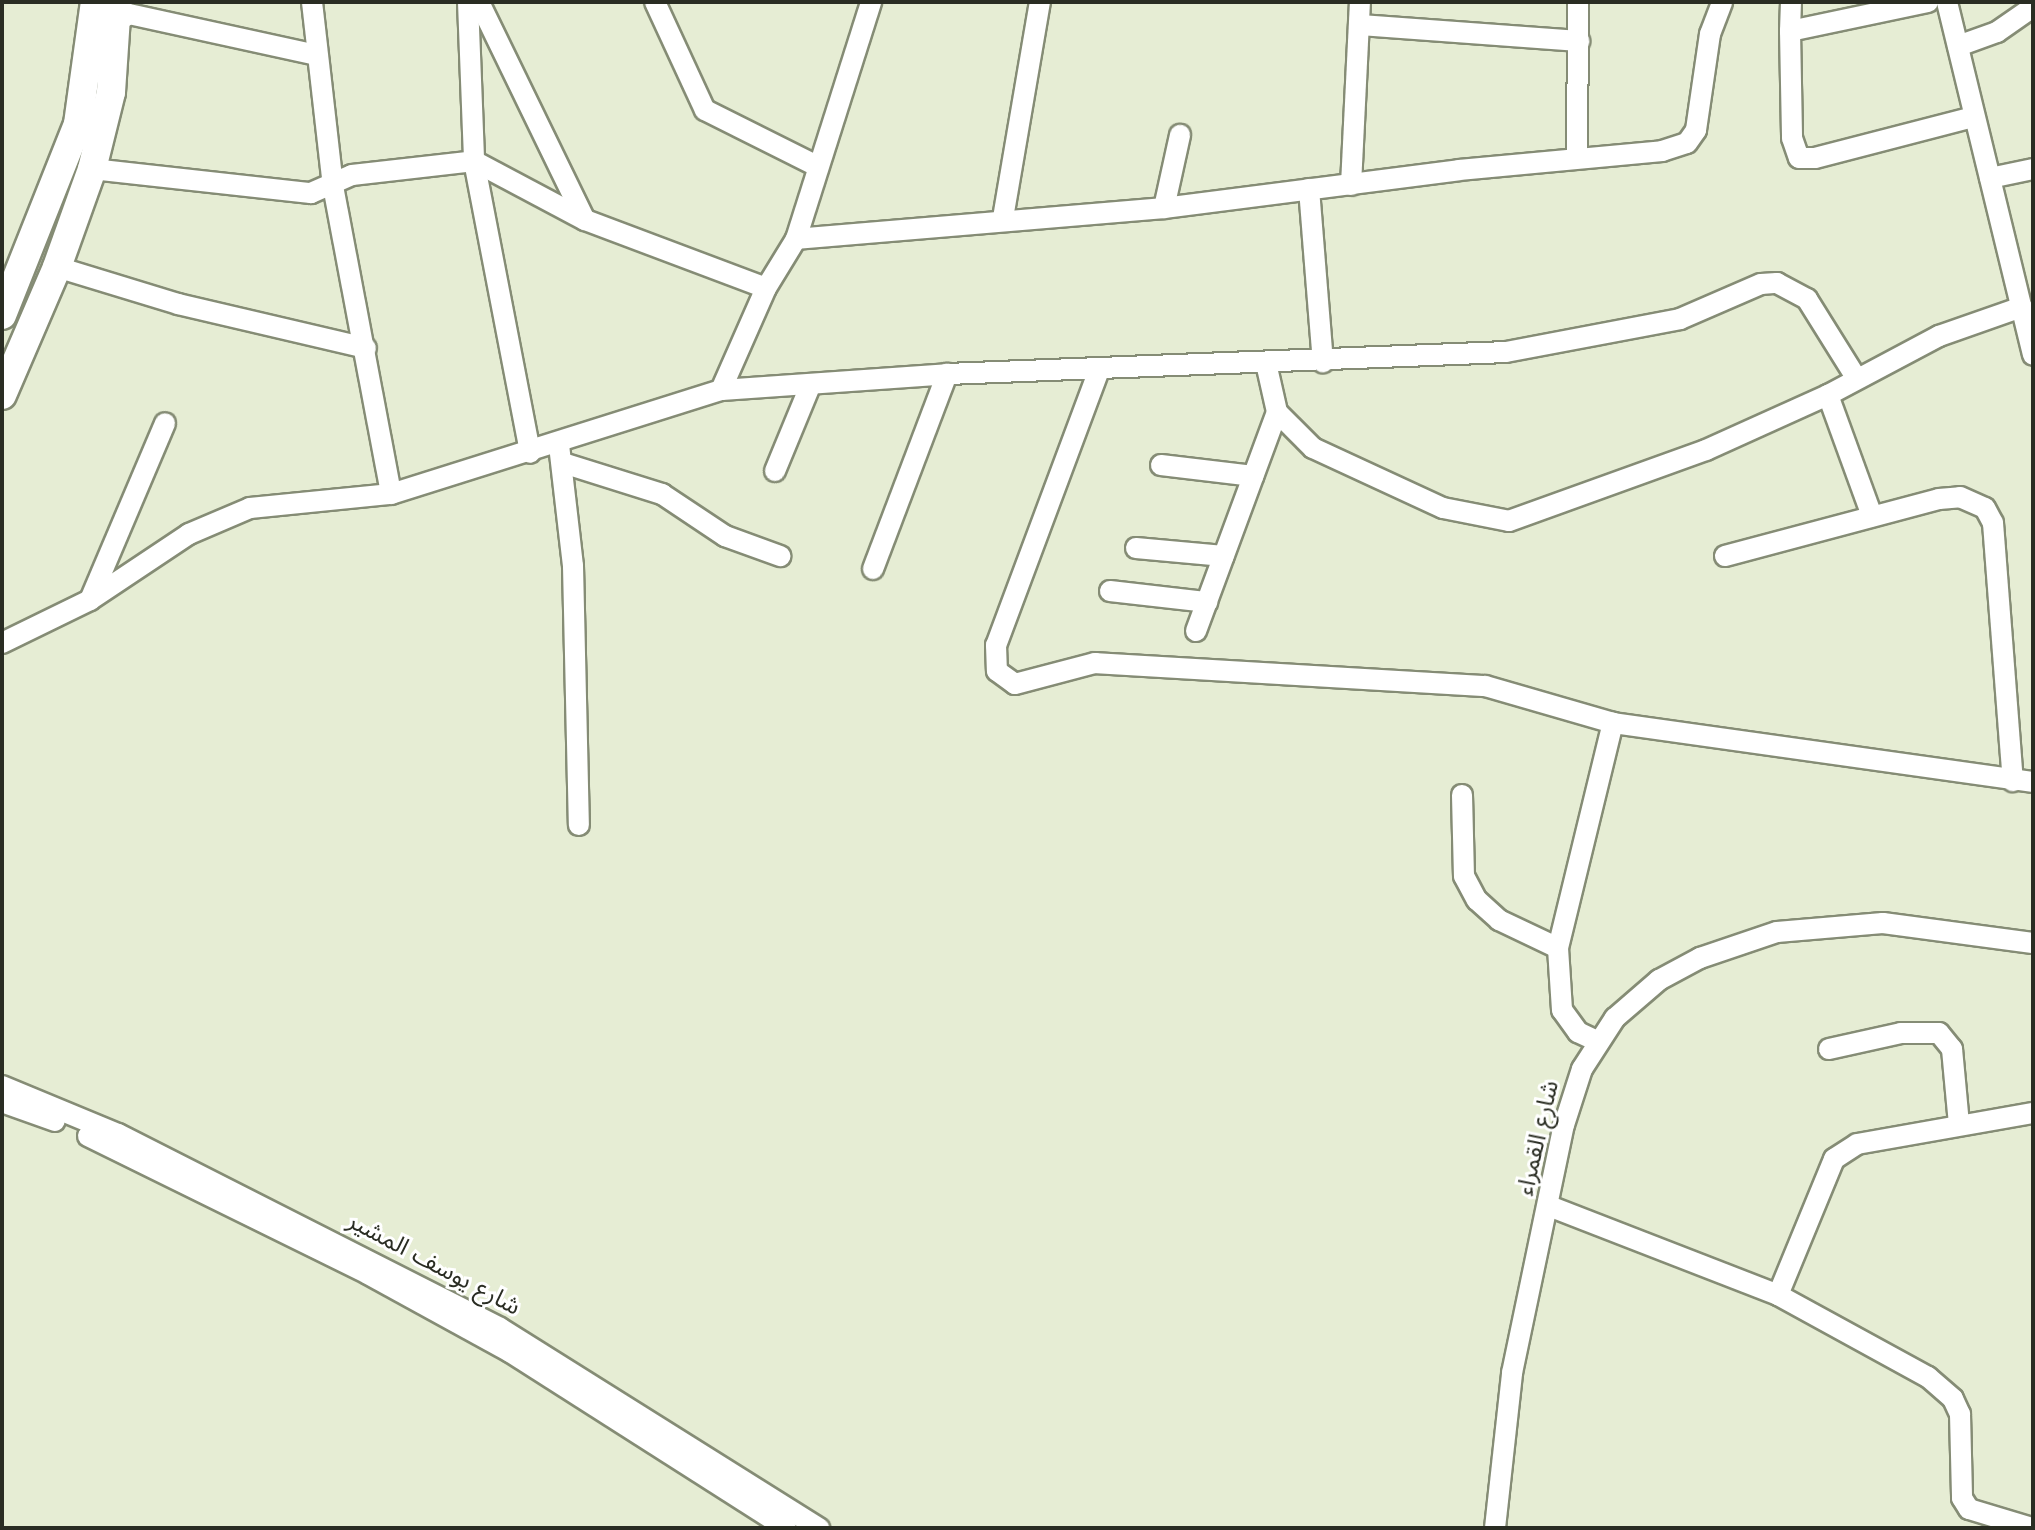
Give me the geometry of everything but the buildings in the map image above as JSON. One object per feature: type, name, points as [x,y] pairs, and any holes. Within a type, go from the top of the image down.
[{"type":"highway","points":[[2,315],[78,124],[95,2]]},
{"type":"highway","points":[[2,395],[57,267],[92,169],[111,92],[124,10]]},
{"type":"street","points":[[312,2],[333,186],[366,348],[391,494]]},
{"type":"street","points":[[468,2],[474,161],[530,453]]},
{"type":"street","points":[[479,2],[585,220]]},
{"type":"street","points":[[655,2],[705,110],[815,165]]},
{"type":"street","points":[[721,390],[766,288],[796,239],[815,165],[871,2]]},
{"type":"street","points":[[1003,218],[1040,2]]},
{"type":"street","points":[[1351,185],[1360,2]]},
{"type":"street","points":[[1577,158],[1578,2]]},
{"type":"street","points":[[796,239],[1003,218],[1164,208],[1577,158],[1662,151],[1687,143],[1696,130],[1710,34],[1722,2]]},
{"type":"street","points":[[1791,2],[1792,138],[1799,158],[1815,158],[1973,117]]},
{"type":"street","points":[[1790,31],[1928,2]]},
{"type":"street","points":[[1947,2],[2033,355]]},
{"type":"street","points":[[1958,46],[1997,32],[2033,7]]},
{"type":"street","points":[[124,10],[317,55]]},
{"type":"street","points":[[1360,25],[1579,41]]},
{"type":"street","points":[[1164,208],[1180,135]]},
{"type":"street","points":[[92,169],[279,193],[311,193],[333,186],[352,175],[474,161],[585,220],[766,288]]},
{"type":"street","points":[[1990,178],[2033,169]]},
{"type":"street","points":[[1309,189],[1323,362]]},
{"type":"street","points":[[57,267],[178,304],[366,348]]},
{"type":"street","points":[[561,454],[721,390],[947,374],[1323,362],[1554,346],[1680,319],[1761,284],[1777,283],[1807,299],[1857,379]]},
{"type":"street","points":[[1266,363],[1277,412],[1313,448],[1393,489],[1477,519],[1509,521],[1706,450],[1828,395],[1939,336],[2022,307]]},
{"type":"street","points":[[1099,370],[996,645],[994,661],[1003,678],[1029,684],[1095,663],[1485,686],[1613,723],[2023,781],[1993,523],[1985,508],[1960,497],[1872,516],[1725,556]]},
{"type":"street","points":[[873,569],[947,374]]},
{"type":"street","points":[[775,471],[810,386]]},
{"type":"street","points":[[1828,395],[1872,516]]},
{"type":"street","points":[[1196,631],[1277,412]]},
{"type":"street","points":[[90,600],[165,423]]},
{"type":"street","points":[[2,643],[90,600],[165,548],[250,508],[391,494],[530,453],[561,454],[662,494],[725,536],[780,556]]},
{"type":"street","points":[[561,454],[573,566],[579,825]]},
{"type":"street","points":[[1161,465],[1253,476]]},
{"type":"street","points":[[1136,548],[1224,556]]},
{"type":"street","points":[[1110,591],[1207,602]]},
{"type":"street","points":[[1597,1041],[1578,1032],[1562,1010],[1558,948],[1613,723]]},
{"type":"street","points":[[1462,795],[1464,876],[1477,900],[1499,920],[1558,948]]},
{"type":"street","name":"شارع القمراء","points":[[1495,1528],[1512,1373],[1570,1099],[1597,1041],[1615,1018],[1659,980],[1715,951],[1777,932],[1883,923],[2033,943]]},
{"type":"street","points":[[1829,1049],[1901,1033],[1939,1033],[1952,1049],[1959,1125]]},
{"type":"street","name":"شارع يوسف المشير","points":[[2,1086],[118,1134],[500,1328],[819,1528]]},
{"type":"street","name":"شارع يوسف المشير","points":[[2,1102],[110,1146],[407,1295],[510,1352],[786,1528]]},
{"type":"street","points":[[1778,1295],[1821,1181],[1834,1159],[1857,1144],[2033,1113]]},
{"type":"street","points":[[1549,1206],[1778,1295],[1917,1370],[1953,1399],[1960,1414],[1962,1498],[1980,1514],[2032,1528]]}]
